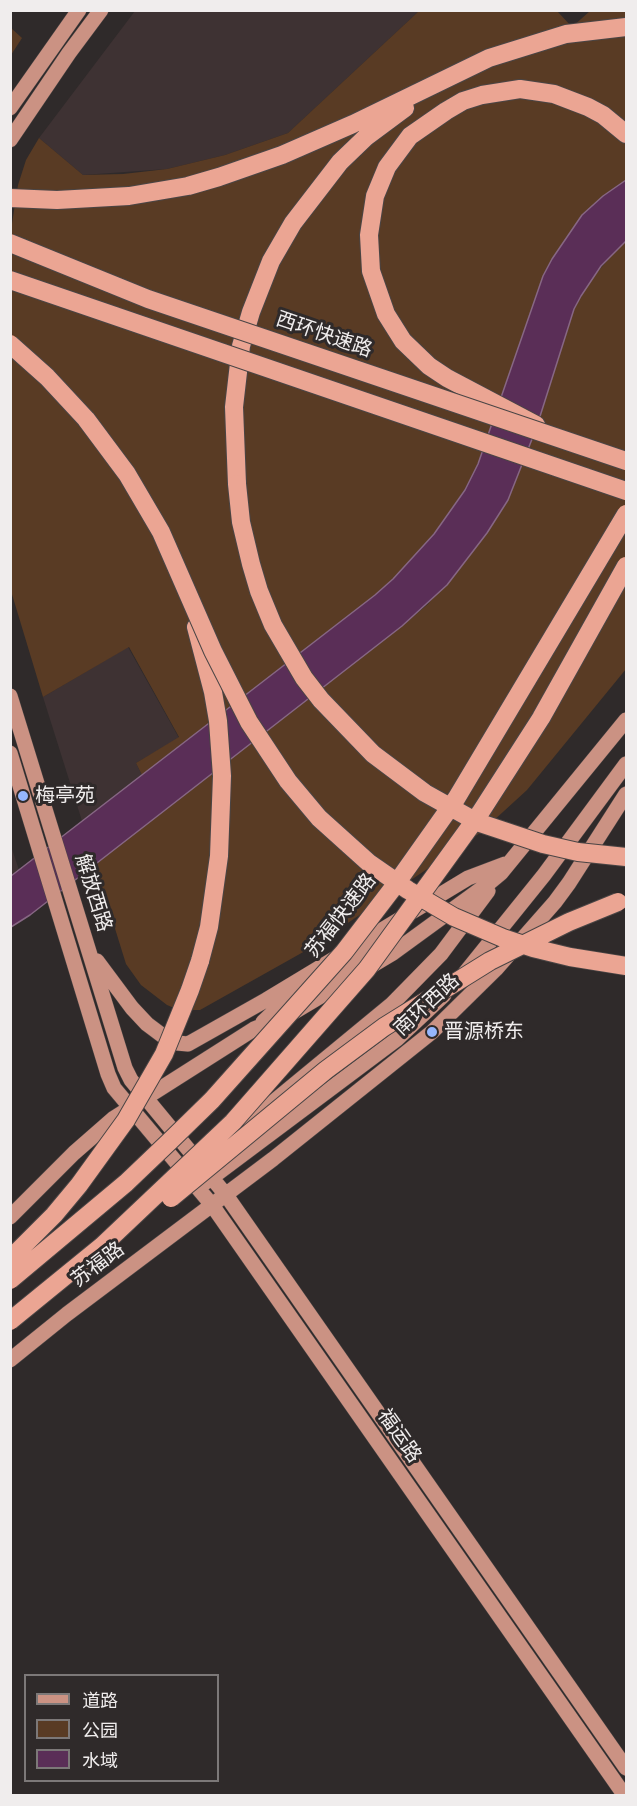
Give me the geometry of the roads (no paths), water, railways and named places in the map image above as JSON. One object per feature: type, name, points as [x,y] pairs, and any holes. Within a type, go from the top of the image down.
[{"type":"highway","points":[[10,198],[57,200],[129,196],[188,186],[282,155],[468,68],[509,52],[566,34],[627,27]]},
{"type":"highway","points":[[468,68],[416,100],[366,137],[340,162],[293,223],[272,261],[251,312],[241,346],[237,375],[234,443],[241,522],[259,591],[278,634],[304,678],[321,700],[373,754],[425,793],[477,822],[543,844],[578,852],[627,857]]},
{"type":"highway","points":[[566,441],[447,378],[429,366],[403,341],[386,314],[374,283],[369,253],[372,210],[377,189],[387,167],[410,136],[463,101],[482,95],[520,88],[554,94],[596,111],[627,134]]},
{"type":"highway","name":"西环快速路","points":[[10,243],[148,300],[627,461]]},
{"type":"highway","points":[[10,280],[627,491]]},
{"type":"highway","points":[[10,344],[64,395],[108,447],[161,532],[213,651],[249,722],[288,781],[319,818],[369,862],[408,890],[454,917],[533,948],[570,957],[627,966]]},
{"type":"highway","points":[[608,547],[627,502]]},
{"type":"highway","name":"苏福快速路","points":[[10,1280],[126,1184],[179,1133],[220,1092],[344,952],[456,799],[627,514]]},
{"type":"highway","points":[[10,1322],[102,1246],[233,1122],[367,969],[480,813],[541,718],[627,566]]},
{"type":"highway","points":[[10,1259],[54,1215],[79,1185],[126,1119],[146,1086],[164,1054],[187,998],[209,927],[221,836],[222,776],[213,692],[184,585]]},
{"type":"highway","points":[[10,1322],[102,1257],[272,1113],[384,1027],[490,961],[569,922],[627,899]]},
{"type":"main road","points":[[10,108],[79,10]]},
{"type":"main road","points":[[10,140],[101,10]]},
{"type":"main road","name":"解放西路","points":[[10,696],[125,1068],[145,1098]]},
{"type":"main road","points":[[187,1173],[392,1004],[441,954],[505,868],[627,720]]},
{"type":"main road","name":"解放西路","points":[[10,753],[108,1074],[114,1088],[129,1108]]},
{"type":"main road","points":[[199,1188],[397,1039],[427,1012],[473,964],[537,884],[627,764]]},
{"type":"main road","name":"南环西路","points":[[212,1205],[432,1032],[496,969],[570,883],[627,794]]},
{"type":"main road","points":[[10,1217],[99,1130],[129,1108],[254,1029],[289,1015],[384,959],[505,868]]},
{"type":"main road","points":[[90,952],[121,995],[147,1024],[177,1043],[188,1044],[266,1000],[468,878],[505,868]]},
{"type":"main road","name":"福运路","points":[[145,1098],[226,1195],[436,1495],[622,1750],[626,1767]]},
{"type":"main road","name":"福运路","points":[[129,1108],[187,1173],[212,1205],[625,1796]]},
{"type":"main road","name":"苏福路","points":[[10,1359],[212,1205]]},
{"type":"main road","points":[[603,1763],[622,1750]]},
{"type":"main road","points":[[612,1777],[626,1767]]},
{"type":"water","points":[[626,180],[626,241],[601,266],[574,309],[536,429],[508,500],[487,533],[447,585],[402,626],[30,915],[11,927],[11,876],[375,595],[393,579],[434,534],[465,490],[478,464],[543,276],[552,259],[582,215]]},
{"type":"place","name":"梅亭苑","points":[[23,796]]},
{"type":"place","name":"晋源桥东","points":[[432,1032]]}]
